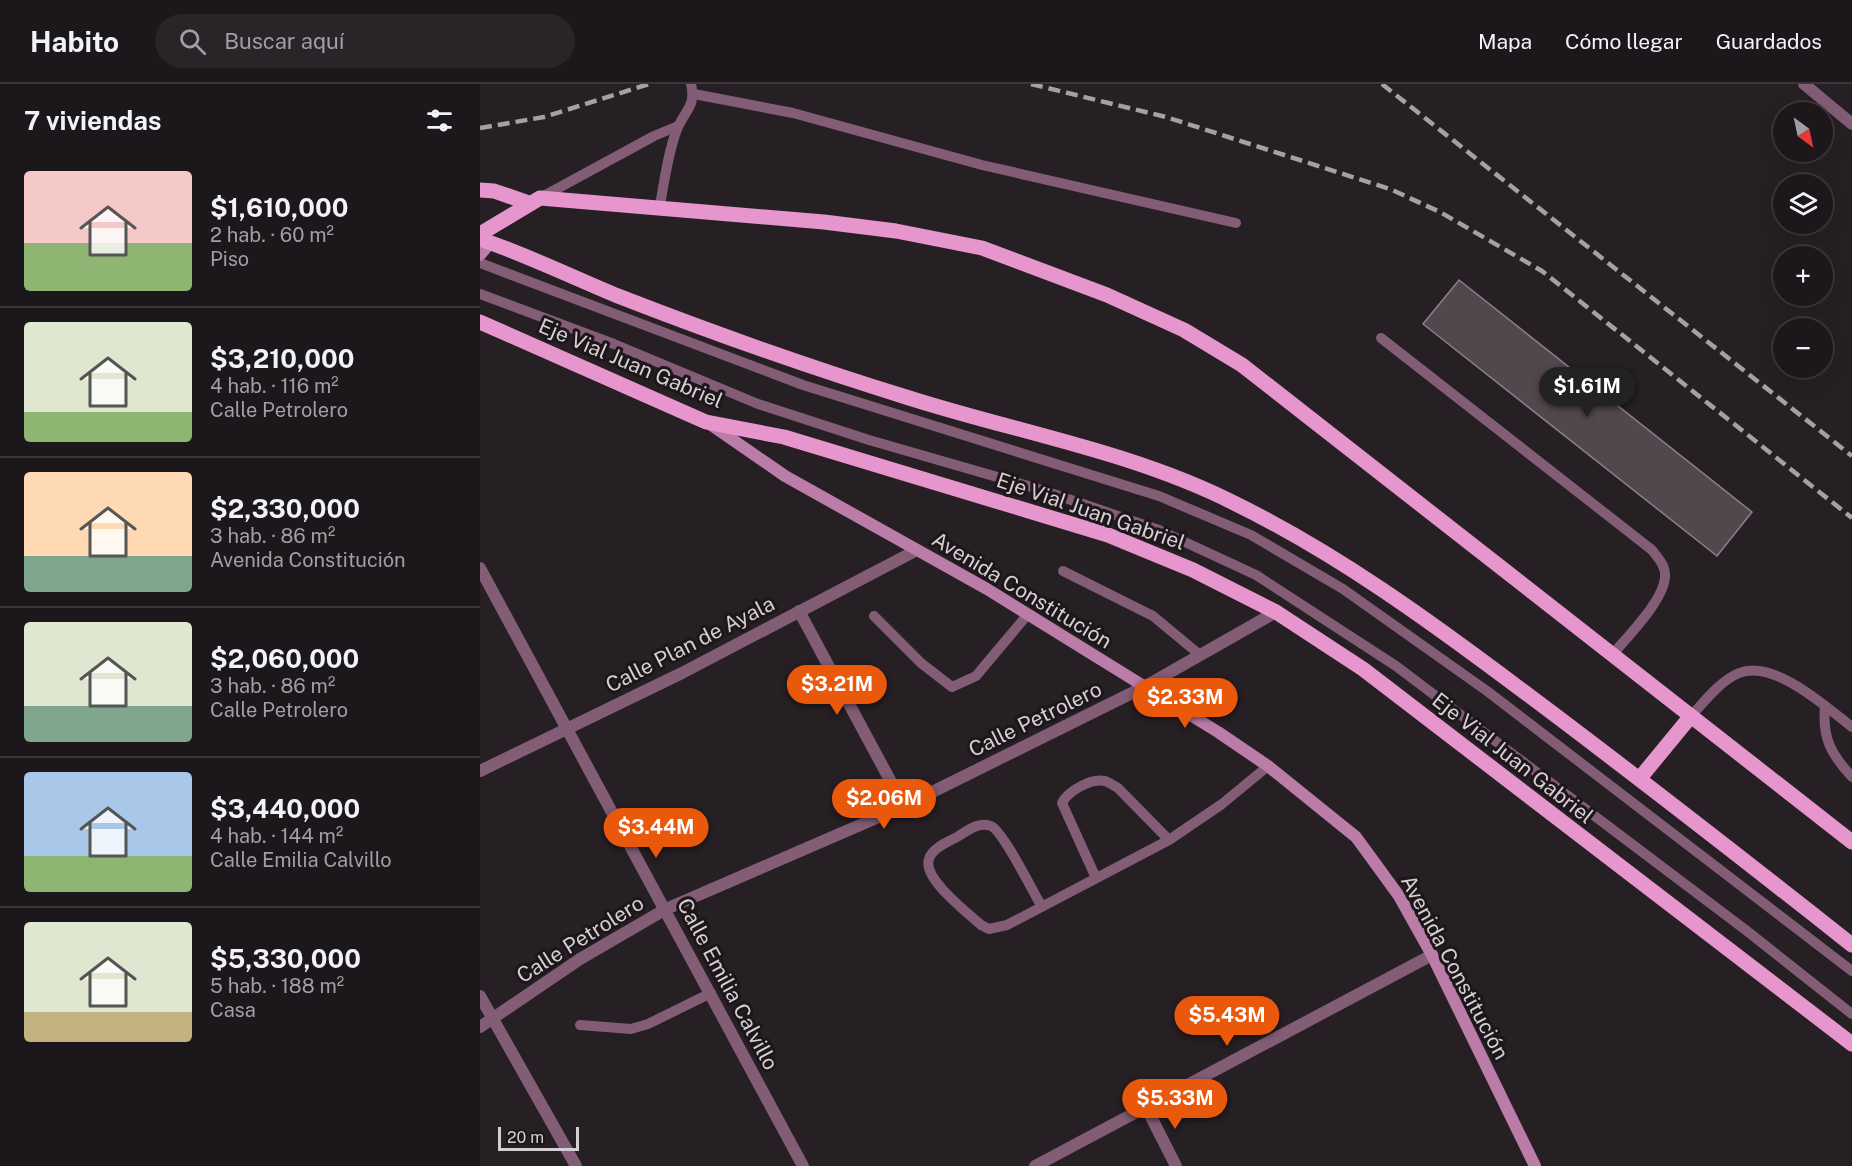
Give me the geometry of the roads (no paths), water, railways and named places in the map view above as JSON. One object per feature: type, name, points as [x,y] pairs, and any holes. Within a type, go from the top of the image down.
[{"type":"main road","points":[[480,190],[534,200],[896,231],[982,248],[1116,299],[1184,330],[1242,365],[1852,842]]},
{"type":"main road","points":[[534,200],[483,239],[618,296],[769,352],[910,399],[1072,443],[1165,475],[1233,502],[1374,584],[1447,634],[1640,778],[1852,945]]},
{"type":"main road","name":"Eje Vial Juan Gabriel","points":[[480,322],[706,422],[783,436],[1097,531],[1193,570],[1276,612],[1363,669],[1852,1044]]},
{"type":"main road","points":[[1640,778],[1691,716]]},
{"type":"street","points":[[1804,84],[1852,124]]},
{"type":"street","points":[[480,255],[483,239]]},
{"type":"street","name":"Avenida Constitución","points":[[706,422],[785,476],[1028,614],[1218,732],[1268,766],[1326,812],[1363,846],[1399,896],[1432,955],[1535,1166]]},
{"type":"street","name":"Calle Plan de Ayala","points":[[480,771],[682,673],[917,550]]},
{"type":"street","name":"Calle Emilia Calvillo","points":[[480,568],[803,1166]]},
{"type":"street","points":[[799,611],[903,806]]},
{"type":"street","name":"Calle Petrolero","points":[[480,1027],[580,959],[666,909],[903,806],[1144,687],[1276,612]]},
{"type":"street","points":[[1035,1166],[1432,955]]},
{"type":"street","points":[[480,996],[576,1166]]},
{"type":"street","points":[[1146,1107],[1176,1166]]},
{"type":"lane","points":[[658,210],[678,126],[690,111],[692,89],[793,113],[982,165],[1236,223]]},
{"type":"lane","points":[[534,200],[654,136],[678,126]]},
{"type":"lane","points":[[480,263],[803,385],[1159,496],[1251,535],[1343,589],[1477,684],[1852,971]]},
{"type":"lane","points":[[480,294],[614,344],[758,404],[869,440],[1042,490],[1159,530],[1256,574],[1396,666],[1747,931],[1852,1014]]},
{"type":"lane","points":[[1381,338],[1652,550],[1662,563],[1665,576],[1660,594],[1613,654]]},
{"type":"lane","points":[[1063,571],[1152,616],[1200,655]]},
{"type":"lane","points":[[874,616],[921,663],[952,687],[963,684],[976,676],[1028,614]]},
{"type":"lane","points":[[1691,716],[1726,681],[1741,672],[1761,672],[1784,678],[1852,727]]},
{"type":"lane","points":[[1825,706],[1823,723],[1829,750],[1852,777]]},
{"type":"lane","points":[[1042,907],[1004,841],[992,826],[983,824],[975,826],[935,850],[929,857],[930,875],[981,925],[989,928],[1007,925],[1042,907],[1169,840],[1222,804],[1268,766]]},
{"type":"lane","points":[[1096,878],[1062,803],[1066,796],[1074,790],[1095,781],[1110,783],[1118,788],[1169,840]]},
{"type":"lane","points":[[580,1025],[631,1029],[659,1019],[711,993]]},
{"type":"railway","points":[[480,128],[544,117],[649,84]]},
{"type":"railway","points":[[1031,84],[1166,117],[1390,189],[1440,212],[1542,271],[1852,518]]},
{"type":"railway","points":[[1382,84],[1852,456]]}]
